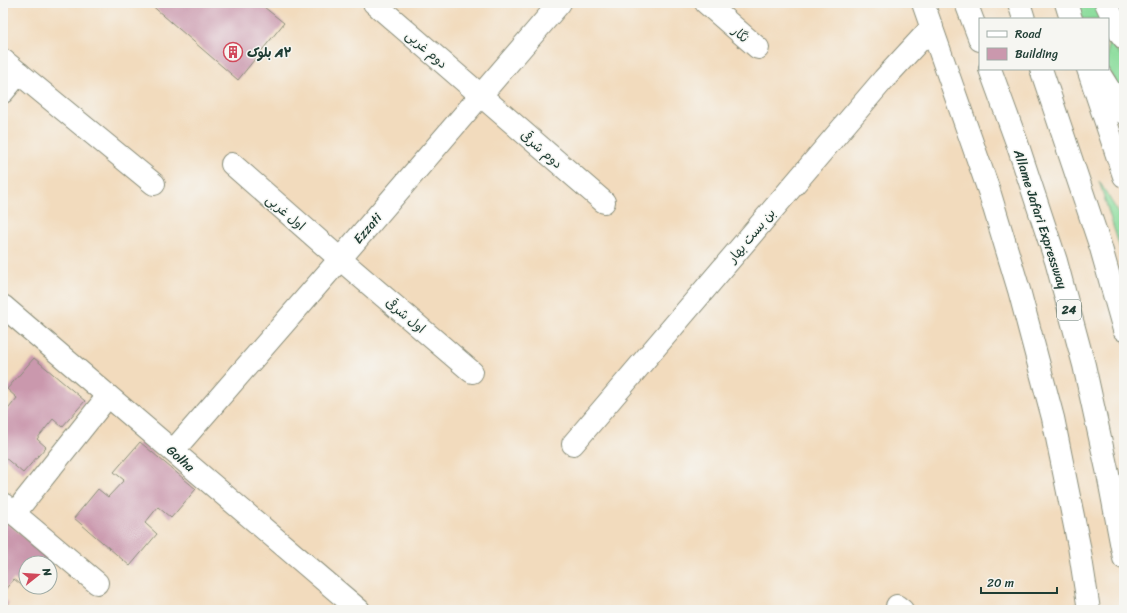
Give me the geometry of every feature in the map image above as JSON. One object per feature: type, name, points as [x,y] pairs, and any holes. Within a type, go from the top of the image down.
[{"type":"main road","name":"دوم غربی","points":[[374,3],[480,95]]},
{"type":"main road","name":"Ezzati","points":[[173,452],[560,3]]},
{"type":"main road","name":"نگار","points":[[706,3],[758,48]]},
{"type":"main road","points":[[923,3],[989,191],[1020,290],[1053,418],[1079,546],[1090,610]]},
{"type":"main road","points":[[966,3],[979,37]]},
{"type":"main road","points":[[1019,3],[1024,18]]},
{"type":"main road","points":[[1066,3],[1071,18]]},
{"type":"main road","points":[[1106,3],[1120,33],[1124,38]]},
{"type":"main road","name":"بن بست بهار","points":[[573,444],[879,85],[932,27]]},
{"type":"main road","points":[[3,92],[11,67],[154,184]]},
{"type":"main road","name":"Allame Jafari Expressway","points":[[990,70],[1017,143],[1056,261],[1086,372],[1124,558]]},
{"type":"main road","points":[[1041,70],[1102,248],[1124,330]]},
{"type":"main road","points":[[1088,70],[1124,176]]},
{"type":"main road","points":[[1098,70],[1124,113]]},
{"type":"main road","name":"دوم شرقی","points":[[480,95],[604,202]]},
{"type":"main road","name":"اول غربی","points":[[232,164],[340,259]]},
{"type":"main road","name":"اول شرقی","points":[[340,259],[472,372]]},
{"type":"main road","name":"Golha","points":[[3,306],[359,610]]},
{"type":"main road","points":[[97,583],[9,509],[108,396]]},
{"type":"green space","points":[[1074,3],[1098,3],[1103,18],[1082,18]]},
{"type":"green space","points":[[1109,34],[1115,49],[1124,59],[1124,99],[1109,70]]},
{"type":"green space","points":[[1099,181],[1124,222],[1124,261]]},
{"type":"building","name":"بلوک A۲","points":[[149,3],[259,3],[284,23],[238,80]]},
{"type":"building","points":[[34,358],[85,401],[62,427],[53,419],[37,439],[46,447],[23,473],[3,456],[3,412],[5,413],[17,398],[7,389]]},
{"type":"building","points":[[140,442],[196,489],[171,518],[158,507],[145,523],[157,534],[130,566],[74,518],[98,489],[108,497],[124,480],[114,472]]},
{"type":"building","points":[[3,519],[45,555],[18,555],[18,582],[14,579],[3,592]]},
{"type":"building","points":[[3,598],[9,603],[3,610]]},
{"type":"place","name":"بلوک A۲","points":[[233,52]]}]
